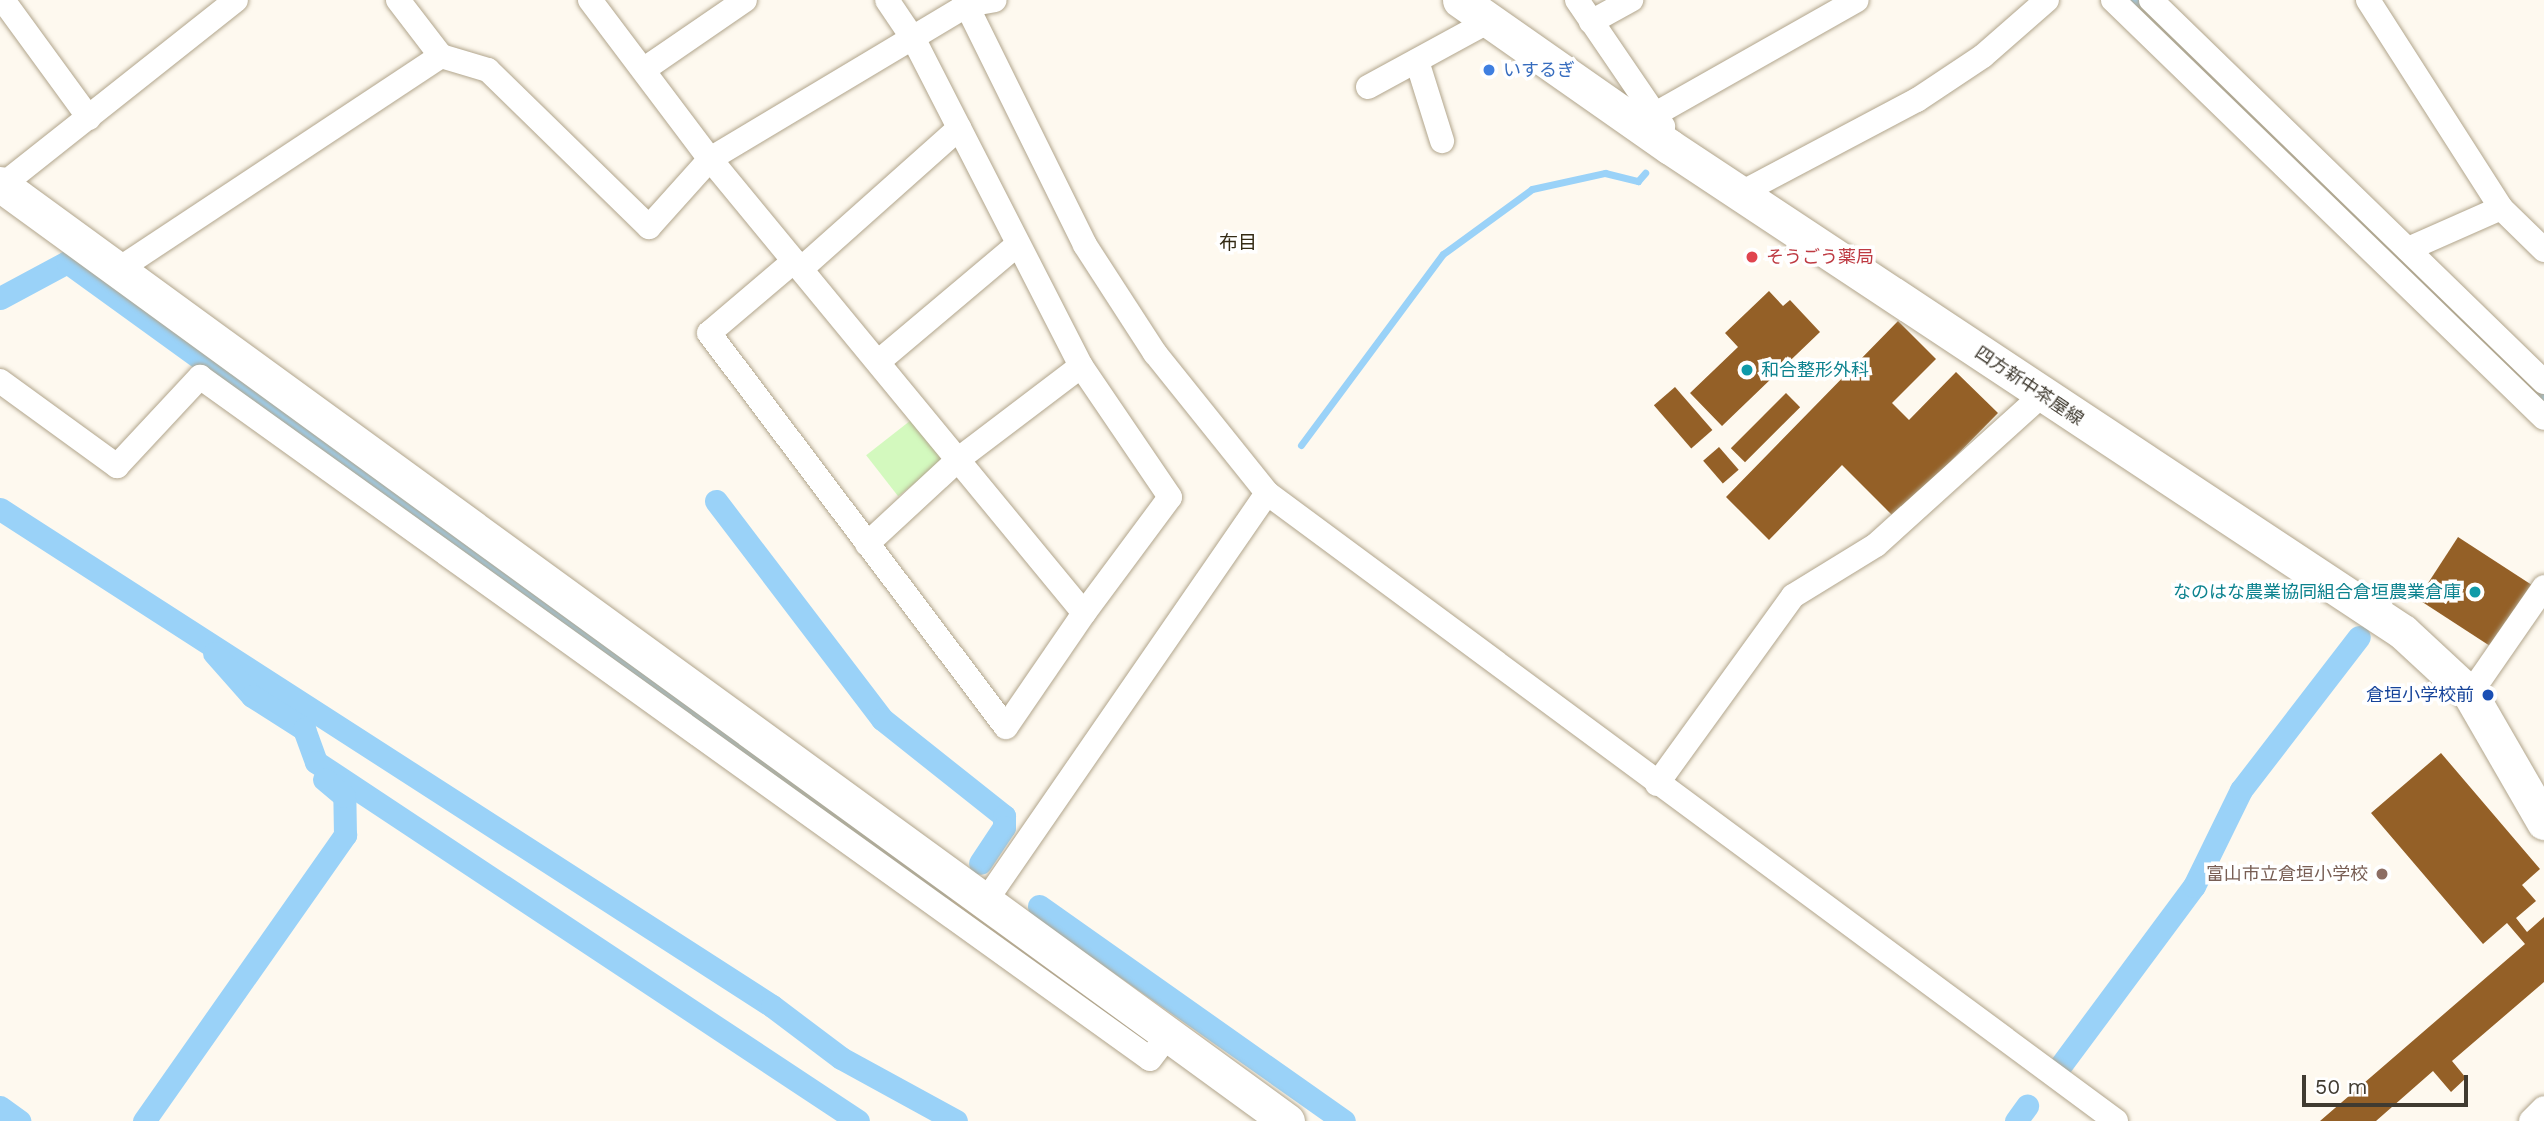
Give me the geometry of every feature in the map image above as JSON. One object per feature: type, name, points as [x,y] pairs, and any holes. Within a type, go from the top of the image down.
[{"type":"street","points":[[2,0],[89,118]]},
{"type":"street","points":[[398,0],[441,56],[488,70],[649,227],[710,159],[914,40],[966,3],[995,0]]},
{"type":"street","points":[[590,0],[646,68],[710,159],[960,458],[1084,613]]},
{"type":"street","points":[[646,68],[745,0]]},
{"type":"street","points":[[887,0],[914,40],[959,128],[1080,366],[1170,497],[1084,613],[1006,727],[709,334],[798,265],[959,128]]},
{"type":"street","name":"四方新中茶屋線","points":[[1460,0],[1670,147],[2403,632],[2470,694],[2544,822]]},
{"type":"street","points":[[1577,0],[1659,112],[1670,147]]},
{"type":"street","points":[[1591,22],[1631,0]]},
{"type":"street","points":[[1659,112],[1857,0]]},
{"type":"street","points":[[1741,193],[1917,100],[1983,56],[2047,0]]},
{"type":"street","points":[[2113,0],[2544,418]]},
{"type":"street","points":[[2151,0],[2544,382]]},
{"type":"street","points":[[2368,0],[2501,208],[2544,250]]},
{"type":"street","points":[[234,1],[1,185],[1287,1121]]},
{"type":"street","points":[[966,3],[1086,245],[1155,353],[1267,493],[2116,1121]]},
{"type":"street","points":[[1368,88],[1489,21]]},
{"type":"street","points":[[116,271],[441,56]]},
{"type":"street","points":[[1417,61],[1443,142]]},
{"type":"street","points":[[2408,250],[2501,208]]},
{"type":"street","points":[[878,362],[1018,244]]},
{"type":"street","points":[[867,544],[960,458],[1080,366]]},
{"type":"street","points":[[0,381],[117,466],[200,377],[1150,1059],[1168,1035]]},
{"type":"street","points":[[1657,784],[1793,596],[1876,545],[2042,395]]},
{"type":"street","points":[[985,902],[1267,493]]},
{"type":"street","points":[[2470,694],[2544,587]]},
{"type":"street","points":[[2531,1121],[2544,1108]]},
{"type":"green space","points":[[915,417],[947,458],[898,496],[866,455]]},
{"type":"building","name":"和合整形外科","points":[[1769,291],[1783,306],[1790,300],[1820,332],[1722,426],[1690,393],[1738,347],[1725,333]]},
{"type":"building","points":[[1898,321],[1936,359],[1892,403],[1909,420],[1956,372],[1998,413],[1895,518],[1842,465],[1769,540],[1726,497]]},
{"type":"building","points":[[1675,387],[1712,430],[1691,448],[1654,405]]},
{"type":"building","points":[[1786,393],[1800,407],[1745,462],[1731,448]]},
{"type":"building","points":[[1719,447],[1739,470],[1723,483],[1703,461]]},
{"type":"building","name":"なのはな農業協同組合倉垣農業倉庫","points":[[2458,537],[2533,585],[2492,648],[2418,599]]},
{"type":"building","points":[[2441,753],[2540,869],[2522,885],[2536,901],[2516,918],[2527,932],[2544,917],[2544,982],[2452,1061],[2466,1078],[2451,1092],[2433,1071],[2376,1121],[2320,1121],[2525,944],[2507,923],[2483,944],[2371,813]]},
{"type":"waterway","points":[[2132,0],[2544,399]]},
{"type":"waterway","points":[[1301,445],[1443,254],[1532,189],[1605,173],[1638,181],[1645,173]]},
{"type":"waterway","points":[[0,298],[67,262],[941,894]]},
{"type":"waterway","points":[[716,501],[882,719],[1004,816],[1004,827],[980,863]]},
{"type":"waterway","points":[[0,509],[772,1006],[841,1058],[956,1121]]},
{"type":"waterway","points":[[2061,1065],[2194,886],[2241,790],[2359,637]]},
{"type":"waterway","points":[[214,653],[252,696],[304,729],[316,762],[858,1121]]},
{"type":"waterway","points":[[144,1121],[345,835],[344,796],[324,779]]},
{"type":"waterway","points":[[1039,906],[1344,1121]]},
{"type":"waterway","points":[[2016,1121],[2027,1106]]},
{"type":"waterway","points":[[0,1107],[19,1121]]},
{"type":"place","name":"いするぎ","points":[[1489,70]]},
{"type":"place","name":"そうごう薬局","points":[[1752,257]]},
{"type":"place","name":"和合整形外科","points":[[1747,370]]},
{"type":"place","name":"なのはな農業協同組合倉垣農業倉庫","points":[[2475,592]]},
{"type":"place","name":"倉垣小学校前","points":[[2488,695]]},
{"type":"place","name":"富山市立倉垣小学校","points":[[2382,874]]},
{"type":"district","name":"布目","points":[[1238,243]]}]
